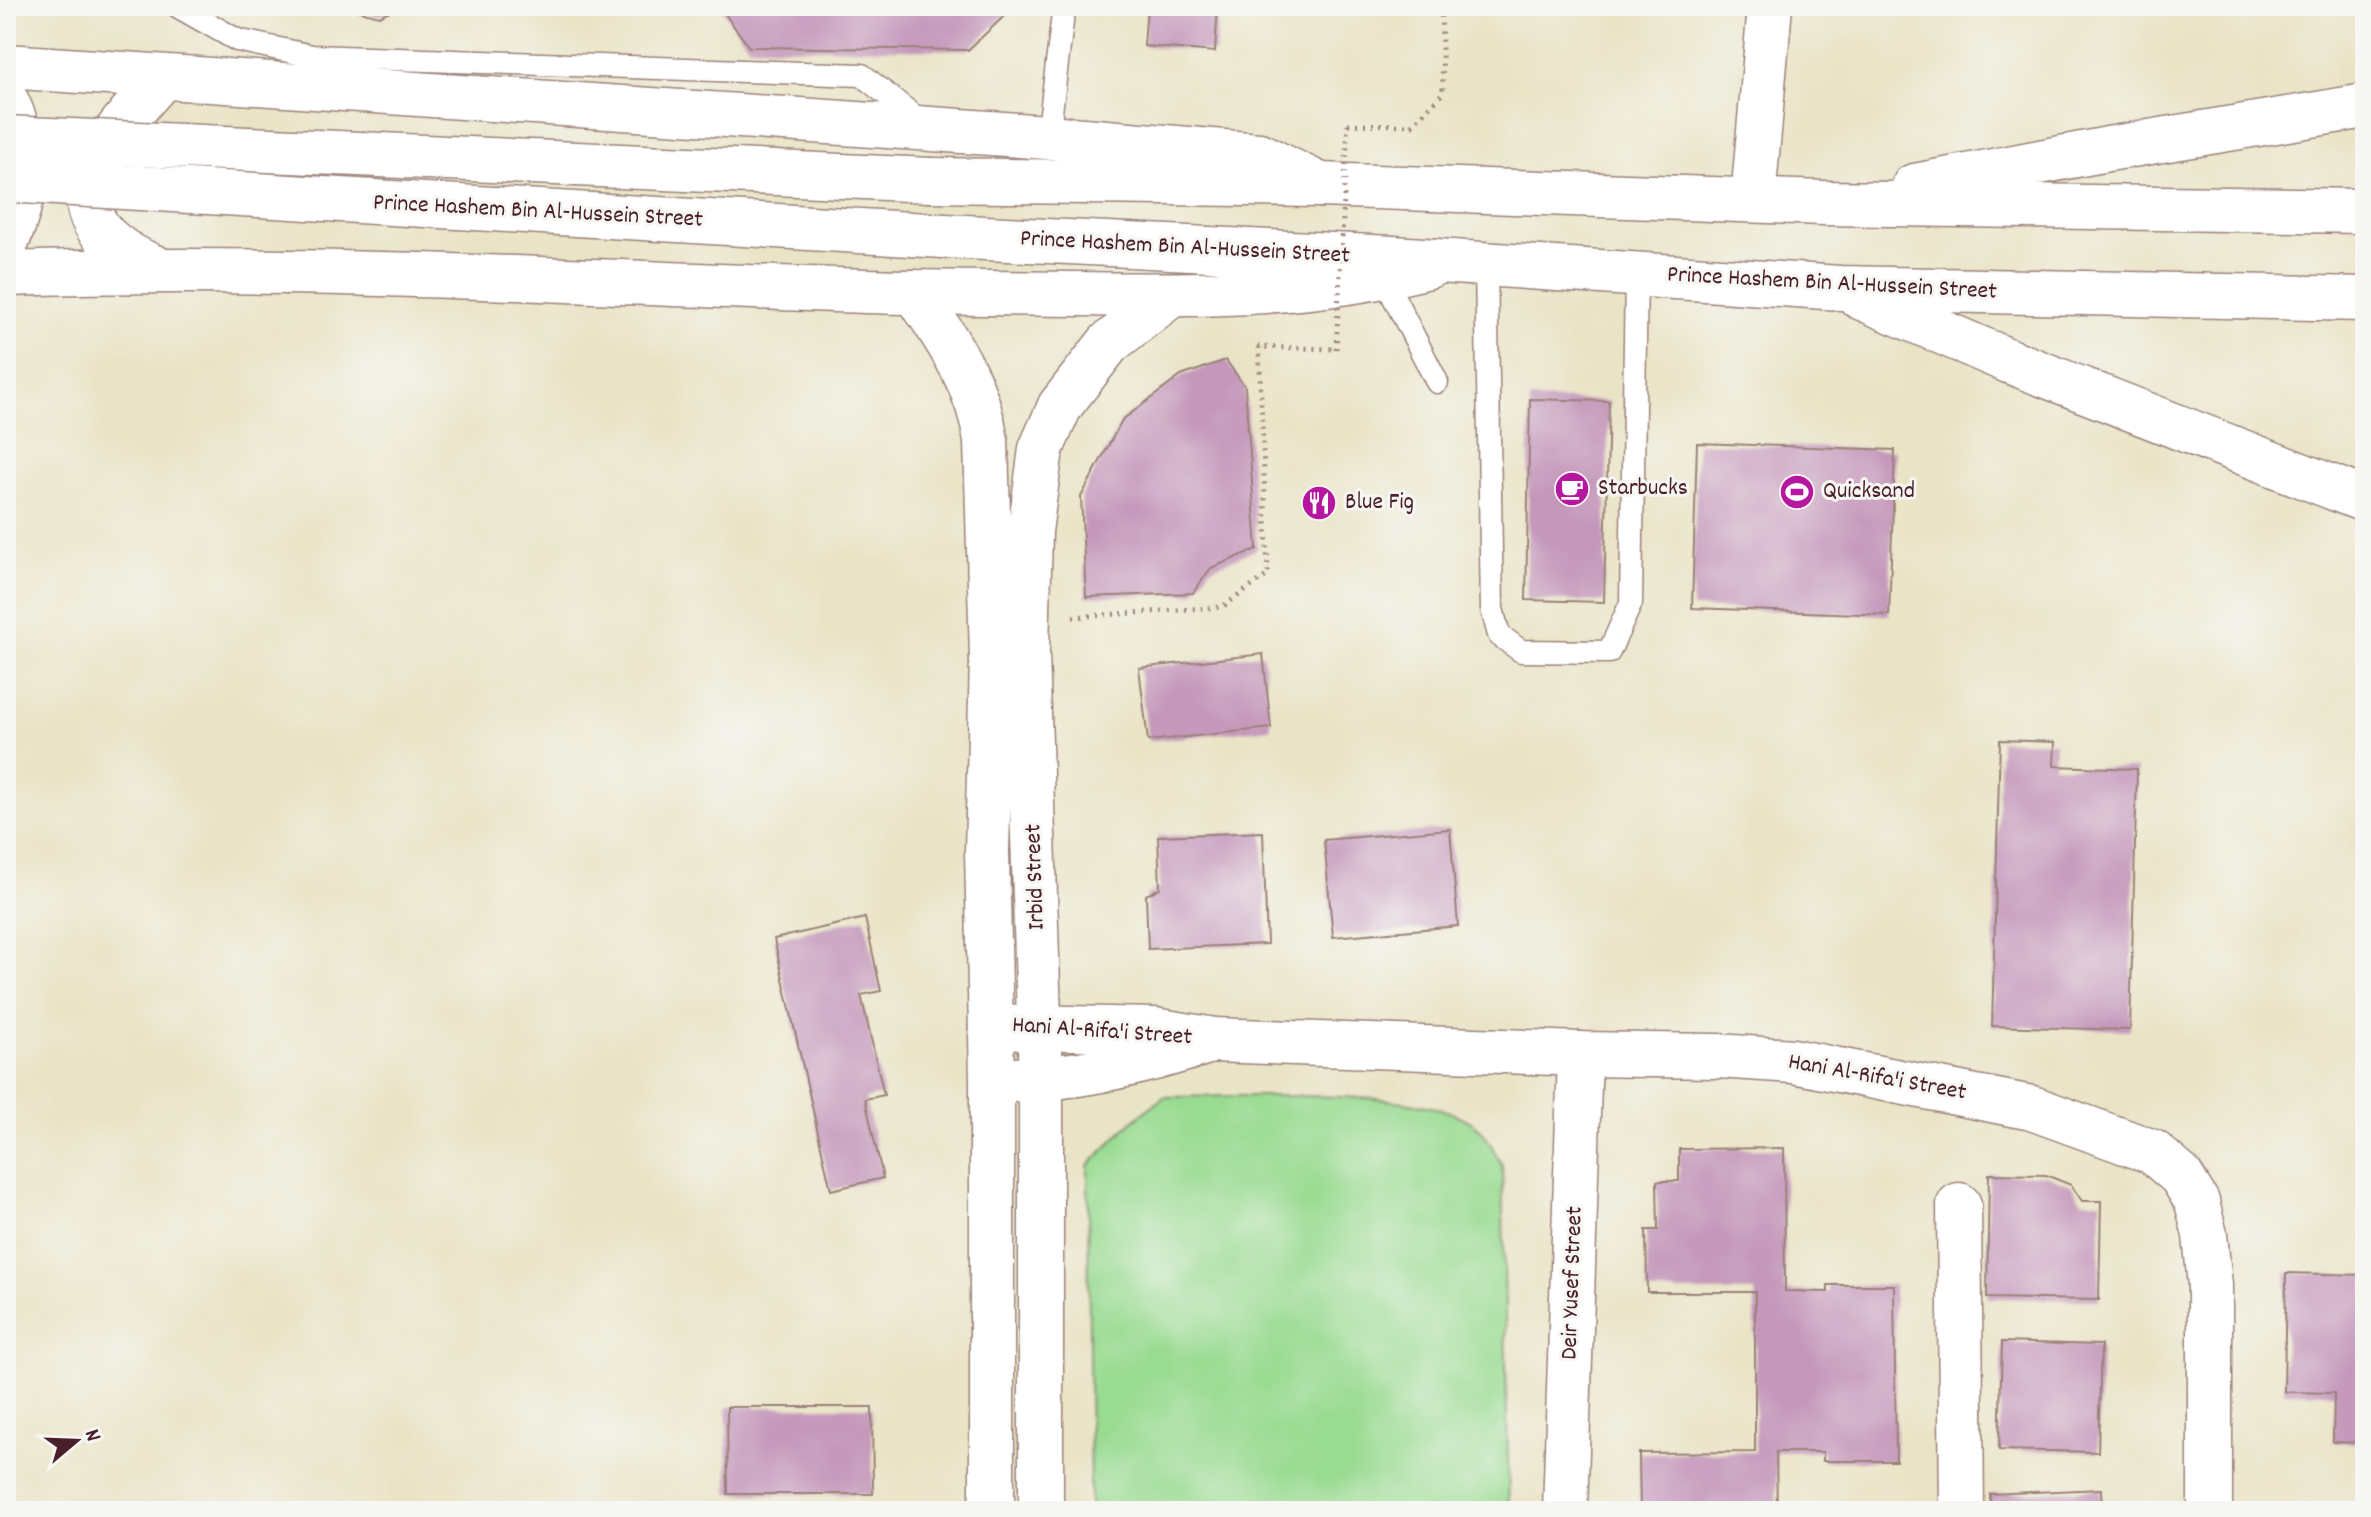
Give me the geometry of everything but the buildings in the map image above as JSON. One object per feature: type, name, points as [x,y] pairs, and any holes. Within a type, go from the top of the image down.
[{"type":"main road","points":[[1753,199],[1770,6]]},
{"type":"main road","points":[[6,66],[161,79],[1048,137],[1259,155],[1320,185]]},
{"type":"main road","points":[[156,268],[127,256],[101,236],[87,184],[97,157],[161,79]]},
{"type":"main road","points":[[6,100],[20,129],[25,168],[21,208],[6,244]]},
{"type":"main road","points":[[1824,203],[2124,146],[2365,106]]},
{"type":"main road","name":"Prince Hashem Bin Al-Hussein Street","points":[[6,138],[930,180],[1320,185],[1416,191],[1824,203],[2365,211]]},
{"type":"main road","name":"Prince Hashem Bin Al-Hussein Street","points":[[6,180],[944,236],[1466,263],[1840,288],[2365,299]]},
{"type":"main road","points":[[6,274],[156,268],[915,292],[1171,295],[1251,294],[1384,278],[1466,263]]},
{"type":"main road","points":[[1840,288],[2009,361],[2365,500]]},
{"type":"main road","name":"Irbid Street","points":[[915,292],[952,346],[973,386],[982,413],[986,441],[992,659],[987,852],[992,1081],[992,1511]]},
{"type":"main road","name":"Irbid Street","points":[[1041,1511],[1041,1079],[1028,620],[1030,531],[1041,449],[1060,406],[1109,343],[1171,295]]},
{"type":"main road","name":"Hani Al-Rifa'i Street","points":[[991,1026],[1154,1030],[1214,1040],[1778,1060],[1896,1078],[2032,1108],[2153,1152],[2181,1176],[2197,1202],[2205,1235],[2211,1333],[2210,1511]]},
{"type":"main road","name":"Hani Al-Rifa'i Street","points":[[992,1081],[1041,1079],[1152,1061],[1214,1040]]},
{"type":"main road","name":"Deir Yusef Street","points":[[1565,1511],[1580,1054]]},
{"type":"main road","points":[[1959,1205],[1962,1511]]},
{"type":"lane","points":[[177,6],[237,40],[312,56],[862,75],[931,130]]},
{"type":"lane","points":[[1048,137],[1064,6]]},
{"type":"lane","points":[[1466,263],[1492,609],[1499,635],[1521,651],[1609,652],[1631,603],[1636,275]]},
{"type":"lane","points":[[1384,278],[1437,382]]},
{"type":"path","points":[[1028,620],[1222,607],[1268,575],[1259,347],[1336,349],[1348,124],[1412,125],[1443,93],[1441,6]]},
{"type":"green space","points":[[1164,1097],[1366,1098],[1401,1102],[1461,1116],[1486,1137],[1502,1165],[1509,1511],[1090,1511],[1088,1166],[1131,1122]]},
{"type":"place","name":"Starbucks","points":[[1572,489]]},
{"type":"place","name":"Quicksand","points":[[1797,492]]},
{"type":"place","name":"Blue Fig","points":[[1319,503]]}]
